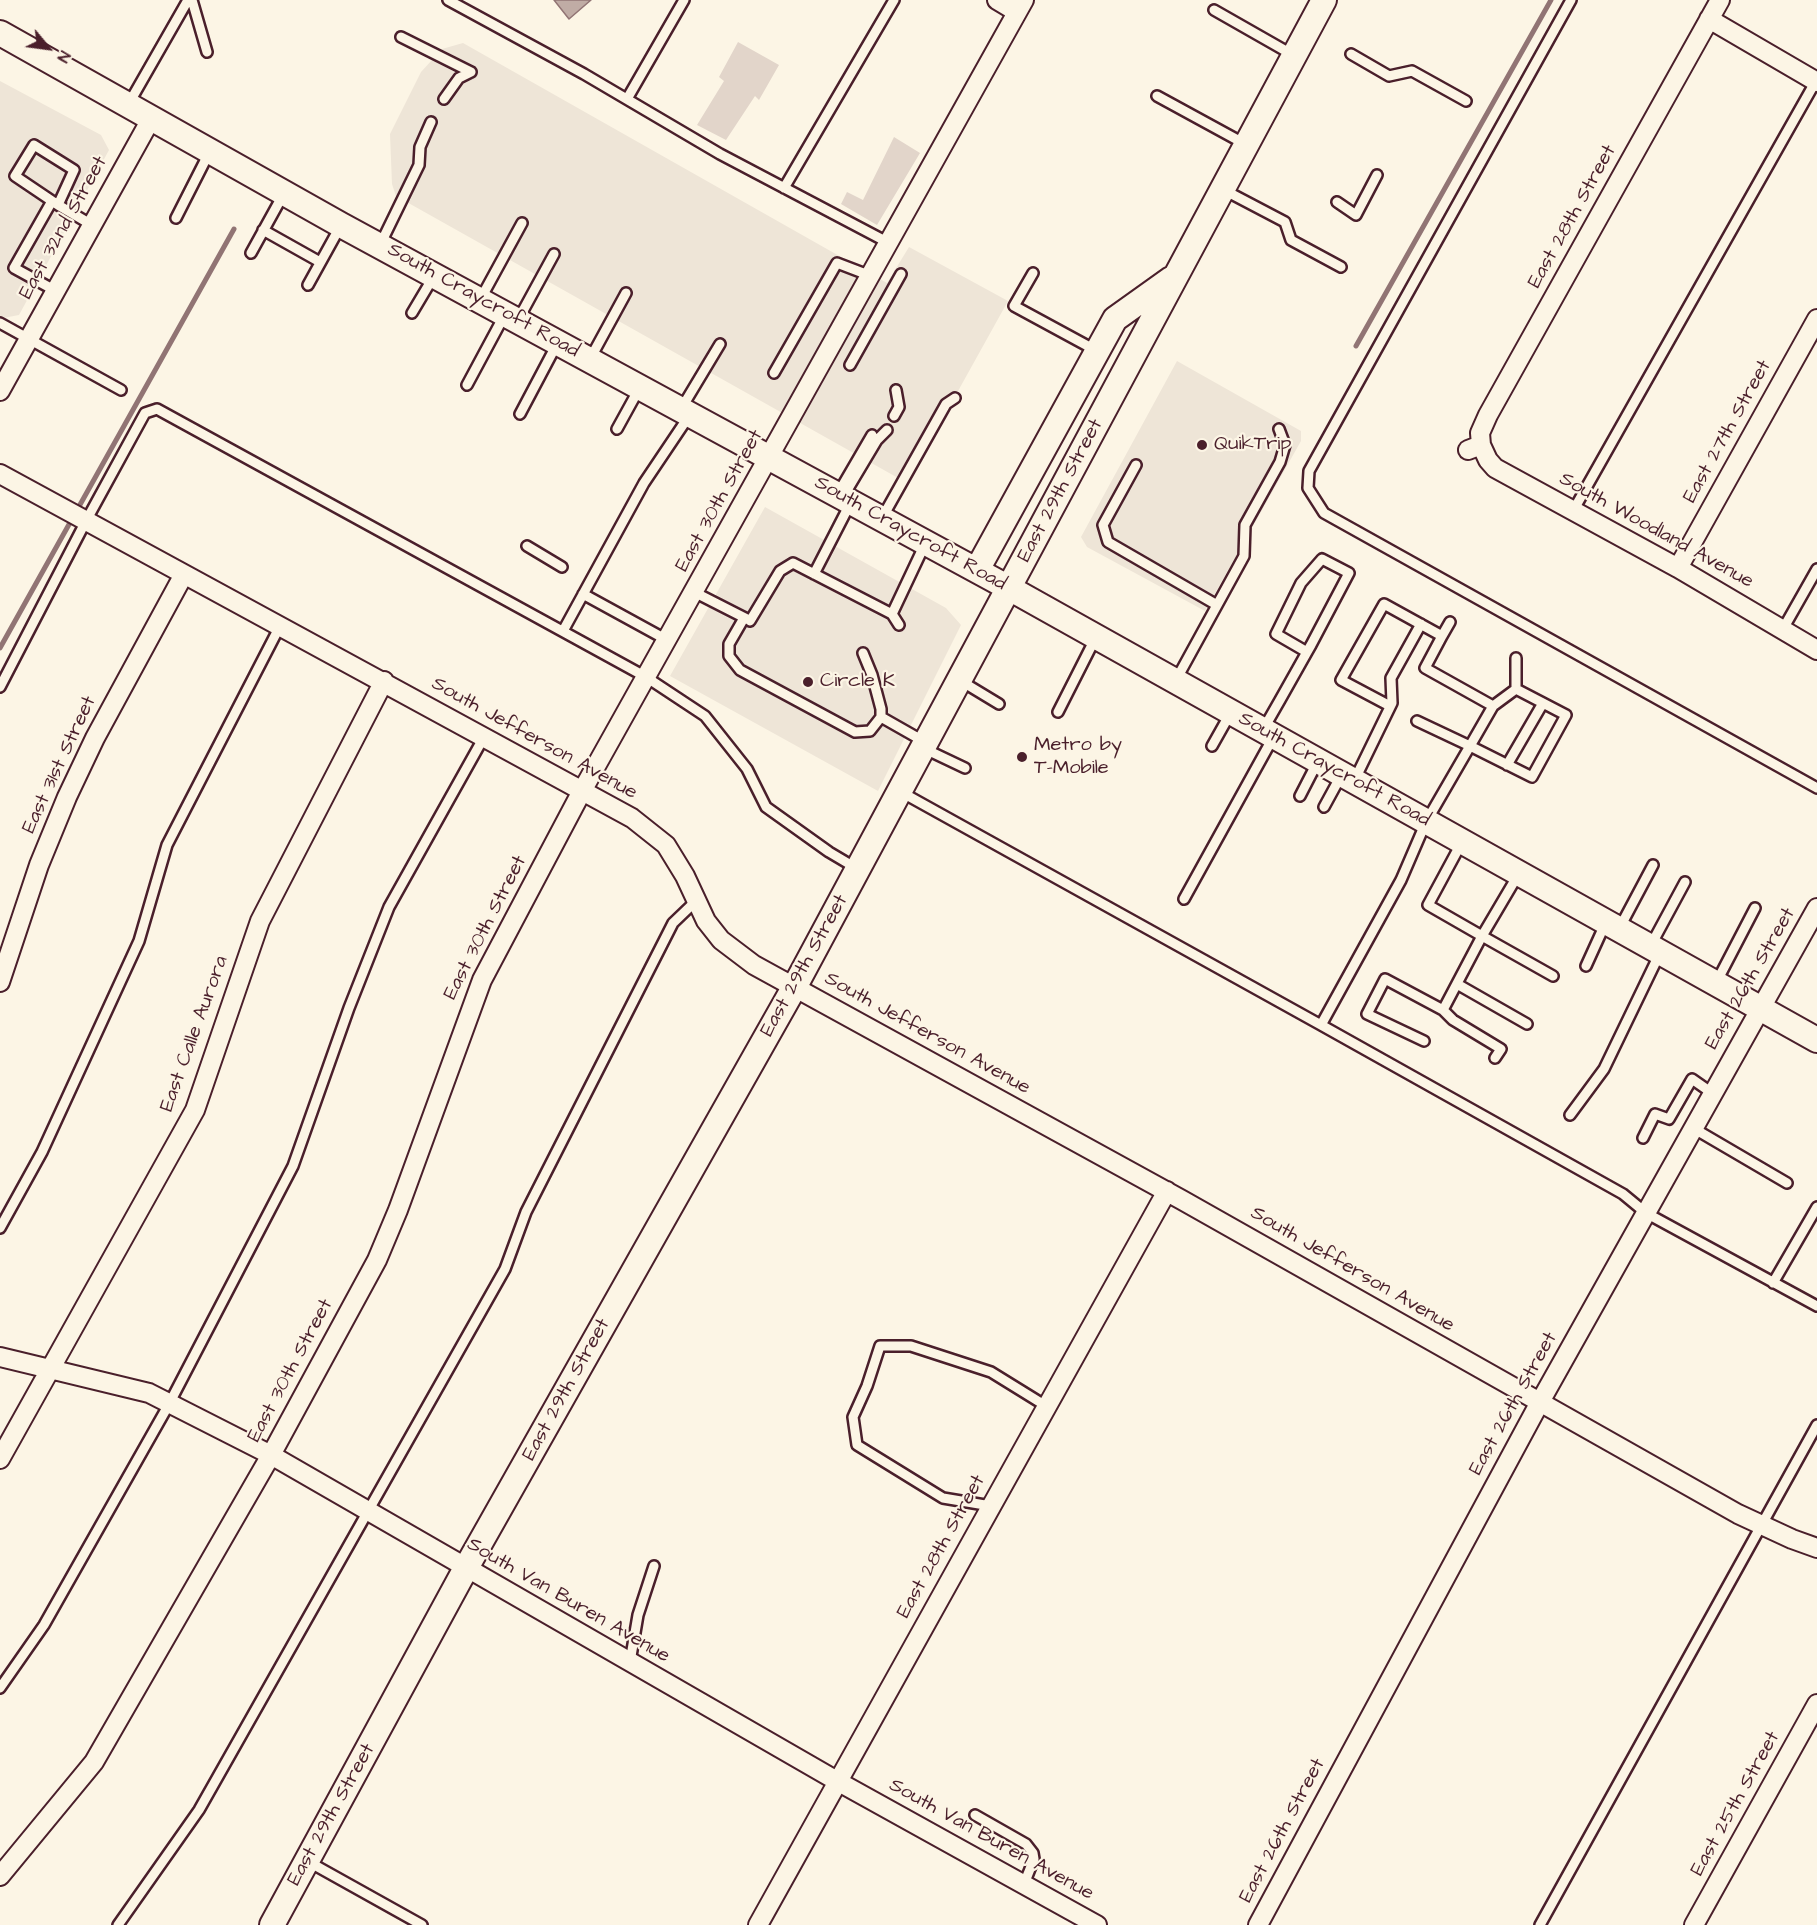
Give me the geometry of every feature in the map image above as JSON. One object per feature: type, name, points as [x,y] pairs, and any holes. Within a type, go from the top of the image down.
[{"type":"street","points":[[996,0],[1021,6]]},
{"type":"street","name":"East 29th Street","points":[[272,1925],[466,1568],[795,986],[1324,0]]},
{"type":"street","name":"East 28th Street","points":[[1474,448],[1488,415],[1720,0]]},
{"type":"street","name":"East 30th Street","points":[[0,1876],[94,1762],[271,1455],[377,1260],[398,1210],[482,980],[582,791],[1021,6]]},
{"type":"street","points":[[1709,19],[1816,81]]},
{"type":"street","name":"South Craycroft Road","points":[[0,33],[341,225],[977,570],[1817,1040]]},
{"type":"street","name":"East 32nd Street","points":[[0,391],[151,119]]},
{"type":"street","points":[[977,570],[1115,319],[1175,275]]},
{"type":"street","name":"East 27th Street","points":[[1678,568],[1817,319]]},
{"type":"street","name":"South Woodland Avenue","points":[[1474,448],[1495,468],[1678,568],[1817,650]]},
{"type":"street","name":"South Jefferson Avenue","points":[[0,474],[183,576],[384,681],[632,818],[666,845],[697,900],[706,921],[722,940],[754,965],[1167,1191],[1761,1525],[1817,1548]]},
{"type":"street","name":"East 31st Street","points":[[0,982],[39,865],[67,797],[94,738],[183,576]]},
{"type":"street","name":"East Calle Aurora","points":[[0,1459],[195,1110],[260,921],[384,681]]},
{"type":"street","name":"East 26th Street","points":[[1258,1925],[1540,1402],[1760,1008],[1814,921]]},
{"type":"street","name":"East 28th Street","points":[[758,1925],[1167,1191]]},
{"type":"street","name":"South Van Buren Avenue","points":[[0,1357],[149,1394],[271,1455],[837,1781],[1097,1925]]},
{"type":"street","name":"East 25th Street","points":[[1694,1925],[1817,1704]]},
{"type":"lane","points":[[190,0],[207,52]]},
{"type":"lane","points":[[128,106],[190,0]]},
{"type":"lane","points":[[448,0],[466,4],[784,188],[889,243]]},
{"type":"lane","points":[[627,99],[684,0]]},
{"type":"lane","points":[[784,188],[894,0]]},
{"type":"lane","points":[[1571,0],[1309,471],[1308,488],[1324,513],[1817,788]]},
{"type":"lane","points":[[1214,10],[1294,56]]},
{"type":"lane","points":[[401,37],[471,72],[459,78],[444,99]]},
{"type":"lane","points":[[1351,54],[1389,76],[1412,71],[1466,101]]},
{"type":"lane","points":[[1573,511],[1816,81]]},
{"type":"lane","points":[[1157,96],[1246,145]]},
{"type":"lane","points":[[380,245],[419,165],[420,147],[431,122]]},
{"type":"lane","points":[[56,291],[14,268],[55,203],[74,170],[34,145],[15,176],[55,203],[92,225]]},
{"type":"lane","points":[[176,218],[210,151]]},
{"type":"lane","points":[[1337,202],[1356,215],[1377,175]]},
{"type":"lane","points":[[1223,189],[1285,222],[1291,240],[1341,267]]},
{"type":"lane","points":[[251,253],[284,192]]},
{"type":"lane","points":[[480,300],[522,223]]},
{"type":"lane","points":[[308,285],[341,225]]},
{"type":"lane","points":[[263,230],[320,262]]},
{"type":"lane","points":[[467,385],[554,254]]},
{"type":"lane","points":[[774,373],[837,263],[871,276]]},
{"type":"lane","points":[[1033,273],[1014,306],[1097,352]]},
{"type":"lane","points":[[412,313],[435,274]]},
{"type":"lane","points":[[850,365],[901,274]]},
{"type":"lane","points":[[590,359],[626,293]]},
{"type":"lane","points":[[0,323],[121,390]]},
{"type":"lane","points":[[520,414],[558,342]]},
{"type":"lane","points":[[563,631],[650,477],[720,344]]},
{"type":"lane","points":[[617,429],[641,387]]},
{"type":"lane","points":[[894,416],[899,407],[896,390]]},
{"type":"lane","points":[[881,518],[946,404],[955,398]]},
{"type":"lane","points":[[0,687],[86,521],[146,413],[157,409],[646,677],[705,716],[747,769],[766,807],[829,852],[858,868]]},
{"type":"lane","points":[[1176,681],[1244,556],[1245,525],[1280,462],[1285,445],[1279,429]]},
{"type":"lane","points":[[844,498],[877,440],[887,430]]},
{"type":"lane","points":[[814,574],[872,435]]},
{"type":"lane","points":[[1136,465],[1103,525],[1108,542],[1217,605]]},
{"type":"lane","points":[[892,614],[926,542]]},
{"type":"lane","points":[[527,546],[562,567]]},
{"type":"lane","points":[[1184,899],[1349,573],[1322,559],[1301,583],[1276,634],[1307,652]]},
{"type":"lane","points":[[863,654],[867,658],[880,703],[881,717],[870,730],[855,732],[740,670],[729,656],[729,644],[750,620],[780,571],[794,563],[892,614],[899,625]]},
{"type":"lane","points":[[1783,630],[1817,569]]},
{"type":"lane","points":[[694,592],[750,620]]},
{"type":"lane","points":[[583,594],[667,639]]},
{"type":"lane","points":[[1390,706],[1341,680],[1384,604],[1443,636]]},
{"type":"lane","points":[[1450,622],[1425,668],[1493,706]]},
{"type":"lane","points":[[1323,807],[1348,778],[1390,706],[1391,678],[1421,624]]},
{"type":"lane","points":[[0,1228],[42,1152],[139,941],[167,845],[280,626]]},
{"type":"lane","points":[[1058,712],[1096,636]]},
{"type":"lane","points":[[1516,658],[1516,689]]},
{"type":"lane","points":[[959,679],[999,704]]},
{"type":"lane","points":[[1321,1025],[1401,879],[1426,822],[1493,706],[1516,689]]},
{"type":"lane","points":[[1417,721],[1532,777],[1566,715],[1516,689]]},
{"type":"lane","points":[[1507,765],[1543,703]]},
{"type":"lane","points":[[1212,746],[1231,712]]},
{"type":"lane","points":[[881,717],[965,768]]},
{"type":"lane","points":[[0,1688],[44,1625],[169,1404],[293,1166],[349,1008],[389,907],[484,737]]},
{"type":"lane","points":[[1299,796],[1318,761]]},
{"type":"lane","points":[[899,791],[1623,1194],[1646,1213],[1817,1306]]},
{"type":"lane","points":[[1462,842],[1428,904],[1553,976]]},
{"type":"lane","points":[[1586,966],[1653,865]]},
{"type":"lane","points":[[1443,1010],[1482,936],[1519,874]]},
{"type":"lane","points":[[1570,1115],[1604,1069],[1686,882]]},
{"type":"lane","points":[[118,1925],[199,1810],[505,1269],[526,1212],[673,923],[697,900]]},
{"type":"lane","points":[[1716,984],[1755,908]]},
{"type":"lane","points":[[1424,1041],[1367,1014],[1385,979],[1443,1010],[1453,1020],[1501,1049],[1495,1058]]},
{"type":"lane","points":[[1457,984],[1527,1024]]},
{"type":"lane","points":[[1643,1138],[1655,1114],[1669,1119],[1692,1079],[1712,1093]]},
{"type":"lane","points":[[1693,1128],[1787,1183]]},
{"type":"lane","points":[[1773,1283],[1817,1207]]},
{"type":"lane","points":[[991,1506],[943,1498],[857,1445],[853,1417],[867,1386],[880,1346],[911,1346],[991,1372],[1046,1406]]},
{"type":"lane","points":[[1540,1925],[1817,1425]]},
{"type":"lane","points":[[630,1662],[638,1615],[654,1566]]},
{"type":"lane","points":[[975,1815],[1026,1844],[1033,1853],[1034,1859],[1024,1884]]},
{"type":"lane","points":[[307,1861],[422,1925]]},
{"type":"shaded area","points":[[554,0],[591,0],[569,19]]},
{"type":"shaded area","points":[[738,42],[779,65],[759,100],[755,96],[726,140],[697,125],[724,81],[719,77]]},
{"type":"shaded area","points":[[463,43],[887,283],[909,247],[1008,301],[907,483],[396,196],[392,184],[390,134],[421,72],[442,49]]},
{"type":"shaded area","points":[[0,81],[101,135],[109,150],[19,315],[3,318],[0,316]]},
{"type":"shaded area","points":[[894,137],[920,153],[877,225],[841,204],[847,192],[863,200]]},
{"type":"shaded area","points":[[1177,361],[1301,431],[1301,441],[1205,611],[1087,547],[1081,537]]},
{"type":"shaded area","points":[[765,507],[946,608],[961,625],[878,791],[670,676]]},
{"type":"waterway","points":[[1356,346],[1551,0]]},
{"type":"waterway","points":[[0,648],[234,229]]},
{"type":"place","name":"QuikTrip","points":[[1202,445]]},
{"type":"place","name":"Circle K","points":[[808,682]]},
{"type":"place","name":"Metro by T-Mobile","points":[[1022,757]]}]
